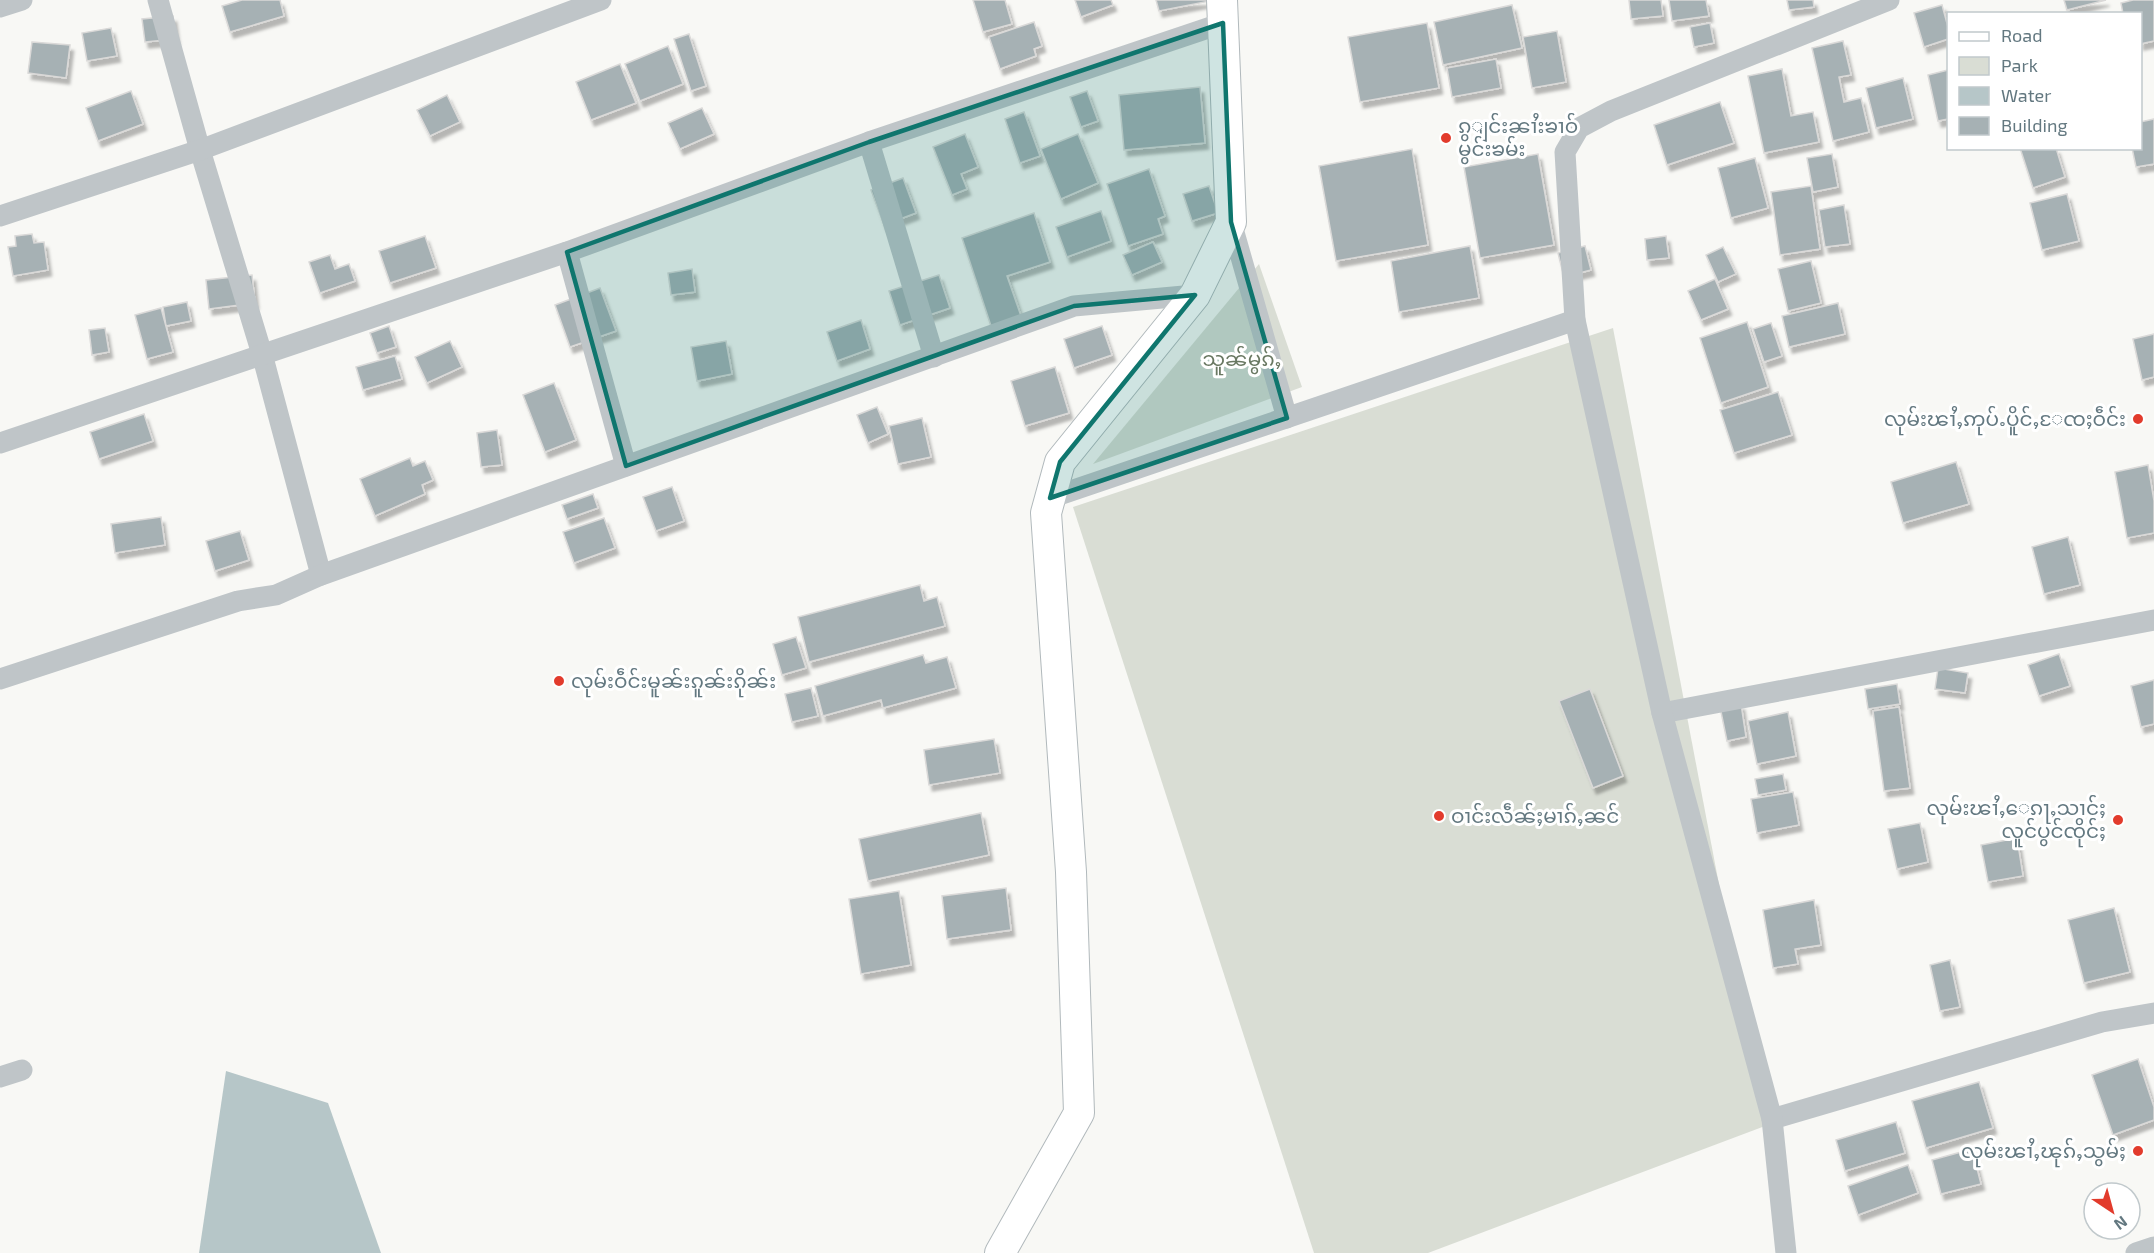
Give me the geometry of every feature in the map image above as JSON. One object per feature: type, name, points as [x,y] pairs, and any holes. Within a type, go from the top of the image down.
[{"type":"main road","points":[[1000,1253],[1079,1113],[1071,872],[1046,513],[1060,462],[1195,295],[1232,222],[1222,12]]},
{"type":"street","points":[[0,7],[22,0]]},
{"type":"street","points":[[158,0],[200,150],[262,354],[321,575]]},
{"type":"street","points":[[0,216],[200,150],[601,0]]},
{"type":"street","points":[[1786,1253],[1772,1119],[1662,713],[1575,320],[1565,152],[1579,128],[1611,111],[1889,0]]},
{"type":"street","points":[[0,443],[567,252],[1222,12]]},
{"type":"street","points":[[869,142],[934,357]]},
{"type":"street","points":[[1232,222],[1287,418]]},
{"type":"street","points":[[567,252],[626,466]]},
{"type":"street","points":[[0,680],[238,601],[276,595],[321,575],[1074,306],[1195,295]]},
{"type":"street","points":[[1050,498],[1575,320]]},
{"type":"street","points":[[1662,713],[2154,620]]},
{"type":"street","points":[[1772,1119],[2102,1022],[2154,1013]]},
{"type":"street","points":[[0,1077],[22,1070]]},
{"type":"street","points":[[2136,1253],[2154,1247]]},
{"type":"highlighted area","points":[[1223,23],[1231,222],[1287,418],[1050,498],[1060,462],[1195,295],[1074,306],[626,466],[567,252],[869,142]]},
{"type":"green space","name":"သူၼ်မွၵ်ႇ","points":[[1259,264],[1302,387],[1093,464]]},
{"type":"green space","name":"ဝၢင်းလဵၼ်ႈမၢၵ်ႇၼင်","points":[[1613,328],[1765,1126],[1428,1253],[1314,1253],[1073,507]]},
{"type":"water","points":[[226,1071],[328,1103],[381,1253],[199,1253]]},
{"type":"building","points":[[242,0],[280,0],[284,16],[230,32],[222,6]]},
{"type":"building","points":[[973,0],[1005,0],[1012,24],[983,32]]},
{"type":"building","points":[[1075,0],[1111,0],[1113,5],[1081,17]]},
{"type":"building","points":[[1156,0],[1210,0],[1210,1],[1159,11]]},
{"type":"building","points":[[1629,0],[1661,0],[1663,16],[1631,19]]},
{"type":"building","points":[[1669,0],[1706,0],[1709,16],[1672,21]]},
{"type":"building","points":[[1787,0],[1813,0],[1814,7],[1789,10]]},
{"type":"building","points":[[2064,0],[2106,0],[2067,10]]},
{"type":"building","points":[[2133,0],[2154,0],[2154,41],[2142,44],[2142,12],[2123,12],[2121,3]]},
{"type":"building","points":[[1512,5],[1522,48],[1443,65],[1434,22]]},
{"type":"building","points":[[1942,5],[1947,23],[1947,39],[1924,47],[1914,13]]},
{"type":"building","points":[[173,16],[176,39],[145,42],[142,19]]},
{"type":"building","points":[[1034,22],[1042,46],[1034,49],[1036,56],[1000,69],[989,37]]},
{"type":"building","points":[[1427,23],[1439,88],[1360,102],[1348,37]]},
{"type":"building","points":[[1710,23],[1714,43],[1694,47],[1690,27]]},
{"type":"building","points":[[111,28],[117,56],[87,61],[82,33]]},
{"type":"building","points":[[1557,31],[1566,82],[1532,88],[1523,37]]},
{"type":"building","points":[[689,34],[706,86],[691,91],[674,39]]},
{"type":"building","points":[[1843,41],[1851,75],[1839,77],[1844,102],[1861,98],[1869,132],[1833,141],[1812,48]]},
{"type":"building","points":[[32,42],[70,45],[66,78],[28,73]]},
{"type":"building","points":[[668,46],[683,84],[640,101],[625,64]]},
{"type":"building","points":[[1496,59],[1501,88],[1452,97],[1447,68]]},
{"type":"building","points":[[620,64],[636,103],[591,120],[576,82]]},
{"type":"building","points":[[1782,69],[1791,116],[1813,112],[1819,142],[1764,153],[1748,76]]},
{"type":"building","points":[[1947,70],[1947,119],[1938,121],[1928,75]]},
{"type":"building","points":[[1903,78],[1913,119],[1876,128],[1866,88]]},
{"type":"building","points":[[1200,87],[1205,143],[1124,150],[1119,95]]},
{"type":"building","points":[[131,91],[143,124],[98,141],[86,108]]},
{"type":"building","points":[[1087,91],[1098,121],[1081,127],[1070,97]]},
{"type":"building","points":[[447,95],[460,122],[430,136],[417,110]]},
{"type":"building","points":[[1720,102],[1734,143],[1667,165],[1654,125]]},
{"type":"building","points":[[702,108],[714,134],[680,149],[668,123]]},
{"type":"building","points":[[1024,112],[1040,156],[1020,163],[1005,119]]},
{"type":"building","points":[[2154,119],[2154,164],[2136,167],[2132,150],[2142,150],[2142,122]]},
{"type":"building","points":[[965,134],[978,167],[961,174],[967,189],[952,195],[933,147]]},
{"type":"building","points":[[1078,134],[1098,183],[1061,199],[1041,149]]},
{"type":"building","points":[[1412,149],[1428,245],[1336,261],[1319,166]]},
{"type":"building","points":[[2021,150],[2057,150],[2065,177],[2033,188]]},
{"type":"building","points":[[1538,154],[1554,245],[1480,258],[1464,167]]},
{"type":"building","points":[[1832,154],[1838,187],[1813,192],[1807,158]]},
{"type":"building","points":[[1755,158],[1768,208],[1731,218],[1718,168]]},
{"type":"building","points":[[1149,169],[1165,216],[1158,219],[1163,234],[1128,246],[1107,184]]},
{"type":"building","points":[[903,178],[916,213],[884,225],[871,190]]},
{"type":"building","points":[[1209,186],[1218,213],[1192,221],[1183,194]]},
{"type":"building","points":[[1811,186],[1820,249],[1780,255],[1771,192]]},
{"type":"building","points":[[2067,194],[2079,241],[2042,250],[2030,203]]},
{"type":"building","points":[[1844,205],[1850,244],[1825,247],[1819,210]]},
{"type":"building","points":[[1101,211],[1111,241],[1067,257],[1056,227]]},
{"type":"building","points":[[1034,213],[1050,262],[1007,276],[1021,316],[991,326],[962,238]]},
{"type":"building","points":[[32,234],[34,243],[44,242],[48,270],[13,276],[8,247],[16,246],[15,236]]},
{"type":"building","points":[[425,236],[436,268],[390,283],[379,251]]},
{"type":"building","points":[[1666,236],[1669,258],[1647,260],[1645,239]]},
{"type":"building","points":[[1153,242],[1162,262],[1132,275],[1123,255]]},
{"type":"building","points":[[1470,246],[1479,298],[1399,312],[1391,261]]},
{"type":"building","points":[[1585,246],[1591,270],[1564,277],[1558,253]]},
{"type":"building","points":[[1723,247],[1736,274],[1718,282],[1706,255]]},
{"type":"building","points":[[330,255],[335,269],[349,264],[355,281],[320,293],[309,262]]},
{"type":"building","points":[[1811,261],[1821,303],[1788,311],[1778,269]]},
{"type":"building","points":[[692,269],[695,292],[671,295],[668,273]]},
{"type":"building","points":[[252,275],[255,303],[209,309],[206,280]]},
{"type":"building","points":[[939,275],[950,308],[900,325],[889,291]]},
{"type":"building","points":[[1715,279],[1728,309],[1701,320],[1688,291]]},
{"type":"building","points":[[600,288],[616,331],[570,347],[555,305]]},
{"type":"building","points":[[187,302],[191,321],[166,326],[163,307]]},
{"type":"building","points":[[1838,303],[1845,334],[1789,347],[1782,316]]},
{"type":"building","points":[[161,308],[173,352],[147,359],[135,315]]},
{"type":"building","points":[[861,320],[870,349],[837,361],[827,332]]},
{"type":"building","points":[[1747,322],[1768,387],[1721,403],[1700,338]]},
{"type":"building","points":[[1771,323],[1782,356],[1764,362],[1753,329]]},
{"type":"building","points":[[389,326],[396,347],[377,353],[370,333]]},
{"type":"building","points":[[1102,326],[1112,355],[1074,368],[1064,339]]},
{"type":"building","points":[[105,328],[109,352],[92,355],[89,330]]},
{"type":"building","points":[[2154,334],[2154,377],[2142,380],[2133,339]]},
{"type":"building","points":[[450,341],[462,367],[427,383],[415,357]]},
{"type":"building","points":[[726,341],[732,374],[697,381],[691,347]]},
{"type":"building","points":[[395,356],[402,379],[363,390],[356,367]]},
{"type":"building","points":[[1055,367],[1069,413],[1025,426],[1011,381]]},
{"type":"building","points":[[554,383],[576,440],[545,452],[523,395]]},
{"type":"building","points":[[1778,392],[1792,435],[1734,453],[1720,410]]},
{"type":"building","points":[[877,407],[888,434],[868,443],[857,415]]},
{"type":"building","points":[[144,414],[153,441],[99,459],[90,432]]},
{"type":"building","points":[[922,418],[931,457],[898,464],[889,426]]},
{"type":"building","points":[[497,430],[502,465],[481,467],[477,433]]},
{"type":"building","points":[[410,458],[413,466],[425,461],[433,480],[422,485],[425,494],[375,516],[360,479]]},
{"type":"building","points":[[1956,462],[1969,504],[1903,523],[1891,482]]},
{"type":"building","points":[[2148,465],[2154,501],[2154,533],[2127,538],[2115,472]]},
{"type":"building","points":[[672,487],[684,521],[656,531],[643,497]]},
{"type":"building","points":[[593,494],[598,508],[567,519],[562,505]]},
{"type":"building","points":[[161,517],[165,545],[115,553],[111,524]]},
{"type":"building","points":[[604,518],[615,548],[574,563],[563,532]]},
{"type":"building","points":[[240,531],[249,560],[215,571],[206,541]]},
{"type":"building","points":[[2068,537],[2080,585],[2044,594],[2032,547]]},
{"type":"building","points":[[920,585],[924,601],[937,597],[945,626],[809,662],[798,617]]},
{"type":"building","points":[[796,637],[806,668],[782,675],[773,644]]},
{"type":"building","points":[[2059,654],[2070,686],[2039,696],[2028,665]]},
{"type":"building","points":[[923,655],[926,663],[947,657],[956,688],[883,708],[881,700],[823,716],[815,686]]},
{"type":"building","points":[[1938,668],[1968,673],[1965,693],[1935,689]]},
{"type":"building","points":[[2154,680],[2154,724],[2141,727],[2131,686]]},
{"type":"building","points":[[1897,684],[1900,704],[1868,709],[1865,689]]},
{"type":"building","points":[[811,688],[818,716],[792,722],[785,694]]},
{"type":"building","points":[[1590,689],[1623,776],[1593,788],[1559,701]]},
{"type":"building","points":[[1741,704],[1746,737],[1727,741],[1720,707]]},
{"type":"building","points":[[1899,707],[1910,788],[1884,791],[1873,711]]},
{"type":"building","points":[[1788,712],[1796,756],[1757,764],[1748,721]]},
{"type":"building","points":[[994,739],[1000,773],[929,785],[924,750]]},
{"type":"building","points":[[1783,774],[1786,790],[1758,795],[1755,779]]},
{"type":"building","points":[[1793,792],[1799,825],[1757,833],[1751,799]]},
{"type":"building","points":[[981,813],[989,855],[868,881],[859,839]]},
{"type":"building","points":[[1920,823],[1928,862],[1897,869],[1888,829]]},
{"type":"building","points":[[2017,838],[2023,876],[1988,882],[1981,845]]},
{"type":"building","points":[[1006,888],[1011,930],[947,939],[942,896]]},
{"type":"building","points":[[899,891],[911,965],[861,974],[849,899]]},
{"type":"building","points":[[1814,900],[1821,945],[1795,949],[1798,964],[1773,968],[1763,910]]},
{"type":"building","points":[[2114,908],[2130,972],[2084,983],[2068,920]]},
{"type":"building","points":[[1950,960],[1960,1007],[1940,1011],[1930,965]]},
{"type":"building","points":[[2138,1059],[2154,1107],[2154,1120],[2113,1135],[2092,1075]]},
{"type":"building","points":[[1979,1082],[1993,1128],[1926,1148],[1912,1101]]},
{"type":"building","points":[[1896,1122],[1905,1153],[1845,1171],[1836,1140]]},
{"type":"building","points":[[1972,1149],[1981,1184],[1941,1194],[1932,1160]]},
{"type":"building","points":[[1908,1165],[1918,1193],[1858,1215],[1848,1186]]},
{"type":"place","name":"ၵွျင်းၼၢႆးၶၢဝ် မွင်းၶမ်း","points":[[1446,138]]},
{"type":"place","name":"လုမ်းၽၢႆႇဢုပ်ႉပိူင်ႇႄၸႈဝဵင်း","points":[[2138,419]]},
{"type":"place","name":"လုမ်းဝဵင်းမူၼ်းၵူၼ်းၵိုၼ်း","points":[[559,681]]},
{"type":"place","name":"ဝၢင်းလဵၼ်ႈမၢၵ်ႇၼင်","points":[[1439,816]]},
{"type":"place","name":"လုမ်းၽၢႆႇေၵႃႇသၢင်ႈ လူင်ပွင်ၸိုင်ႈ","points":[[2118,820]]},
{"type":"place","name":"လုမ်းၽၢႆႇၽုၵ်ႇသွမ်ႈ","points":[[2138,1151]]}]
